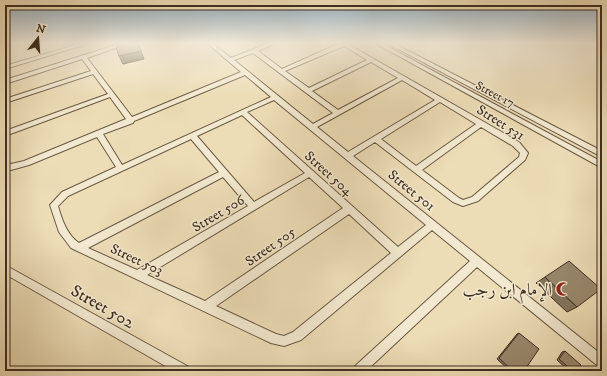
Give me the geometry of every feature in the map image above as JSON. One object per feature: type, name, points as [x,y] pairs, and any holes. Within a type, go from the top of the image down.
[{"type":"street","points":[[27,61],[5,67],[8,81],[76,61]]},
{"type":"street","points":[[86,61],[131,121]]},
{"type":"street","name":"Street 501","points":[[231,61],[600,362]]},
{"type":"street","points":[[267,61],[338,113]]},
{"type":"street","points":[[281,71],[305,61]]},
{"type":"street","points":[[308,91],[371,61]]},
{"type":"street","name":"Street 531","points":[[373,61],[516,144],[524,152],[522,158],[475,199],[469,202],[463,202],[456,200],[376,139]]},
{"type":"street","name":"Street 17","points":[[409,61],[602,165]]},
{"type":"street","name":"Street 17","points":[[424,61],[602,154]]},
{"type":"street","points":[[5,101],[94,72]]},
{"type":"street","points":[[5,165],[11,167],[26,163],[245,73]]},
{"type":"street","points":[[312,127],[402,78]]},
{"type":"street","points":[[5,134],[112,95]]},
{"type":"street","name":"Street 503","points":[[275,97],[65,194],[54,205],[67,238],[73,245],[79,248],[275,339],[284,341],[297,336],[432,225]]},
{"type":"street","points":[[346,156],[439,100]]},
{"type":"street","name":"Street 504","points":[[243,112],[398,253]]},
{"type":"street","points":[[416,170],[481,124]]},
{"type":"street","points":[[99,134],[120,168]]},
{"type":"street","points":[[192,135],[254,207]]},
{"type":"street","points":[[586,156],[588,154],[602,160]]},
{"type":"street","points":[[79,248],[224,173]]},
{"type":"street","name":"Street 506","points":[[138,275],[310,173]]},
{"type":"street","name":"Street 505","points":[[206,307],[349,209]]},
{"type":"street","points":[[358,371],[477,261]]},
{"type":"street","name":"Street 502","points":[[5,269],[185,371]]},
{"type":"building","name":"الإمام ابن رجب","points":[[569,261],[601,289],[577,307],[545,277]]},
{"type":"building","points":[[519,333],[539,349],[524,371],[513,371],[499,358]]},
{"type":"building","points":[[565,351],[581,365],[577,371],[573,371],[559,359]]},
{"type":"place","name":"الإمام ابن رجب","points":[[563,289]]}]
